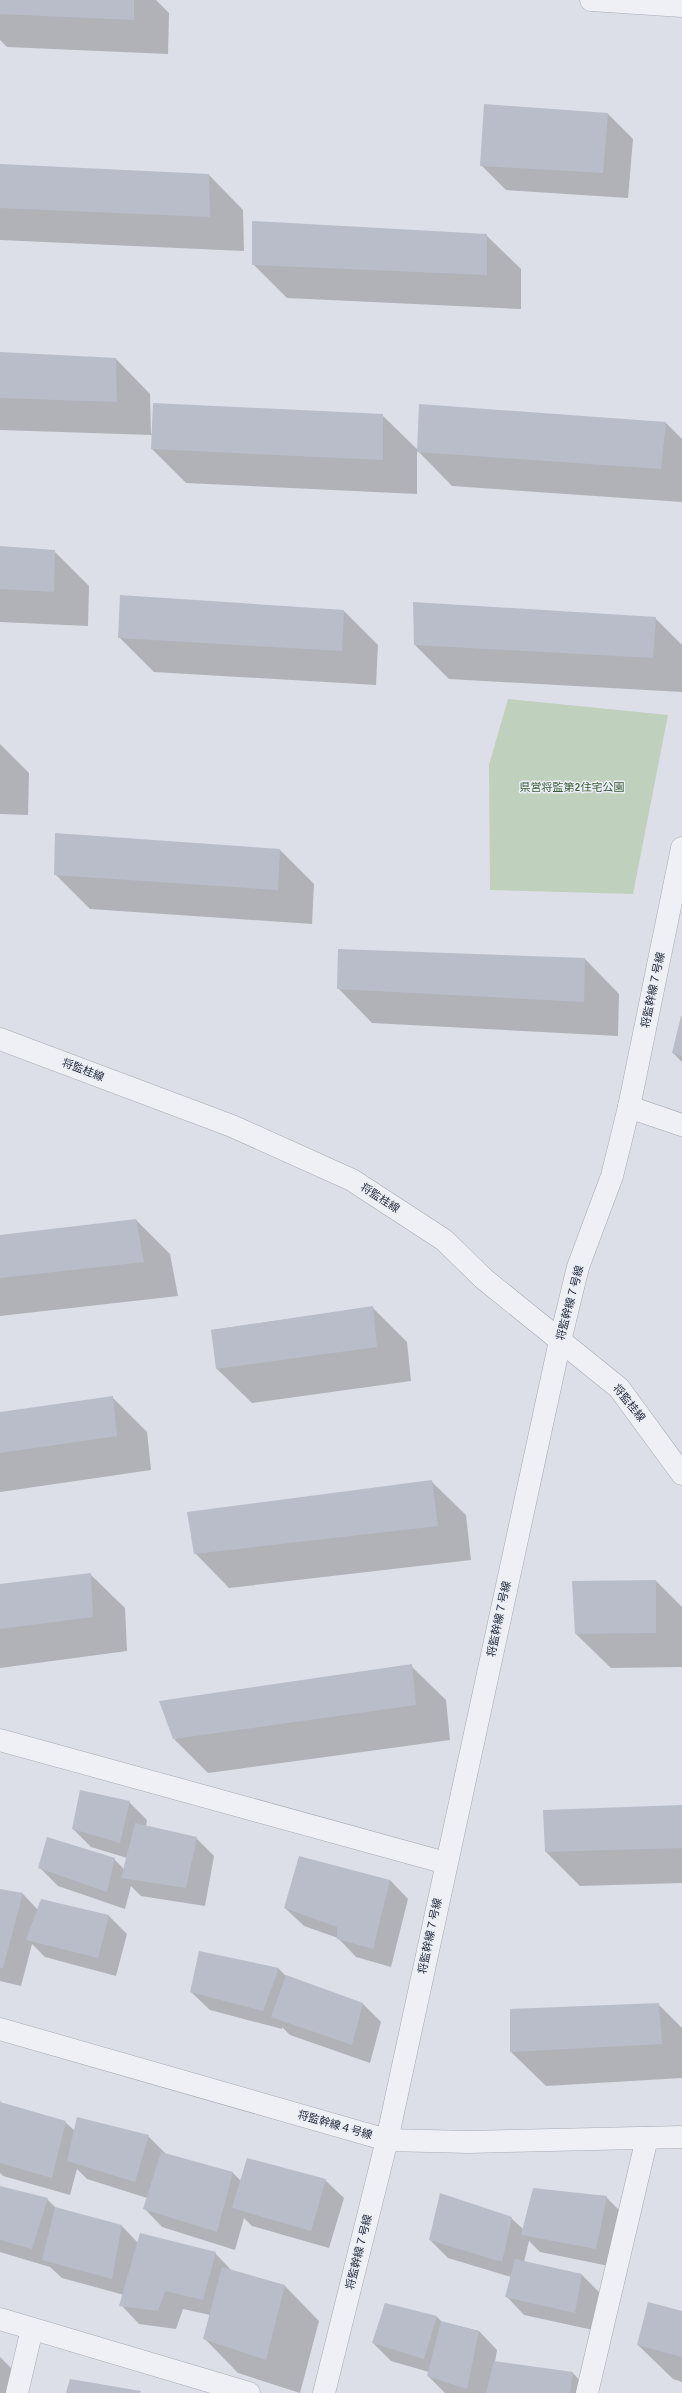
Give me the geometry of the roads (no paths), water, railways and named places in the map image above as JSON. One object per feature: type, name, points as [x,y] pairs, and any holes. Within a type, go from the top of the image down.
[{"type":"street","points":[[590,0],[682,6]]},
{"type":"street","name":"将監幹線７号線","points":[[324,2393],[388,2140],[446,1863],[560,1341],[578,1267],[612,1176],[629,1107],[682,848]]},
{"type":"street","name":"将監桂線","points":[[0,1039],[232,1126],[352,1180],[444,1240],[484,1279],[619,1388],[682,1474]]},
{"type":"street","points":[[629,1107],[682,1125]]},
{"type":"street","points":[[0,1740],[446,1863]]},
{"type":"street","name":"将監幹線４号線","points":[[0,2029],[388,2140],[469,2142],[682,2136]]},
{"type":"street","points":[[587,2393],[647,2138]]},
{"type":"street","points":[[0,2319],[249,2393]]},
{"type":"street","points":[[17,2393],[32,2329]]},
{"type":"park label","name":"県営将監第2住宅公園","points":[[572,787]]}]
